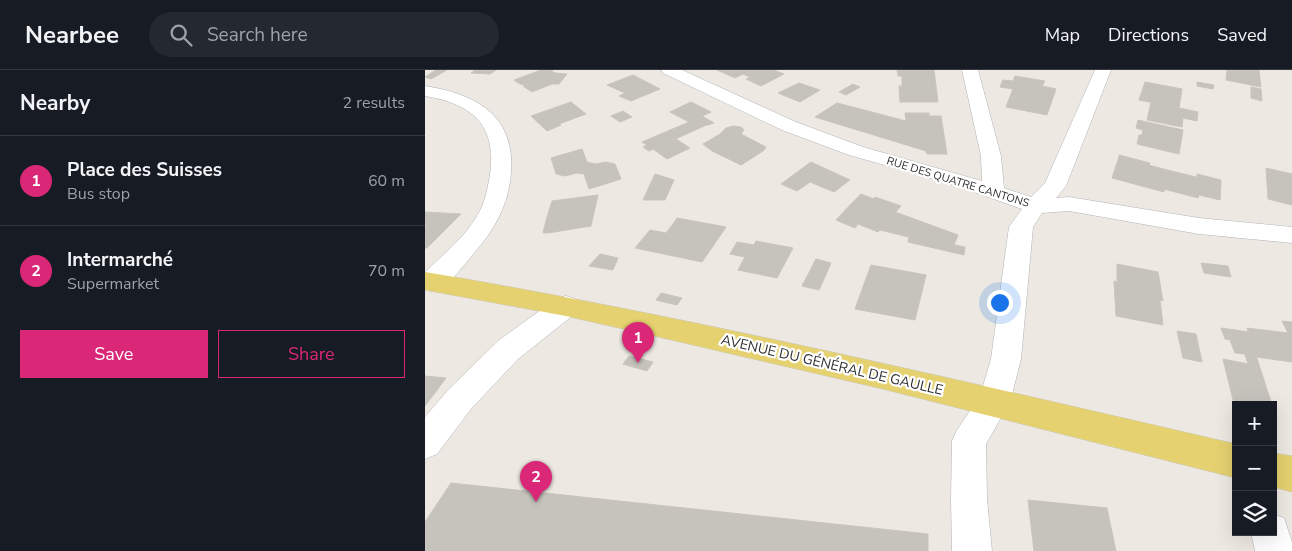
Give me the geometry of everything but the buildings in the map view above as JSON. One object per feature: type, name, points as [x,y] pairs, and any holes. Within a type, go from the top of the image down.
[{"type":"main road","name":"AVENUE DU GÉNÉRAL DE GAULLE","points":[[428,282],[566,306],[994,402],[1232,460]]},
{"type":"main road","points":[[1277,471],[1292,474]]},
{"type":"street","name":"RUE DES QUATRE CANTONS","points":[[669,70],[789,126],[839,145],[993,191],[1035,206],[1069,204],[1199,226],[1292,234]]},
{"type":"street","points":[[971,70],[991,156],[993,191]]},
{"type":"street","points":[[972,551],[969,500],[969,441],[994,402],[1006,359],[1021,227],[1035,206],[1055,186],[1103,70]]},
{"type":"street","points":[[425,90],[470,106],[489,121],[499,135],[502,163],[500,185],[489,215],[462,252],[428,282]]},
{"type":"street","points":[[425,443],[460,399],[508,350],[566,306]]},
{"type":"street","points":[[1270,536],[1275,551]]},
{"type":"place","name":"Place des Suisses","points":[[638,363]]},
{"type":"place","name":"Intermarché","points":[[536,502]]}]
